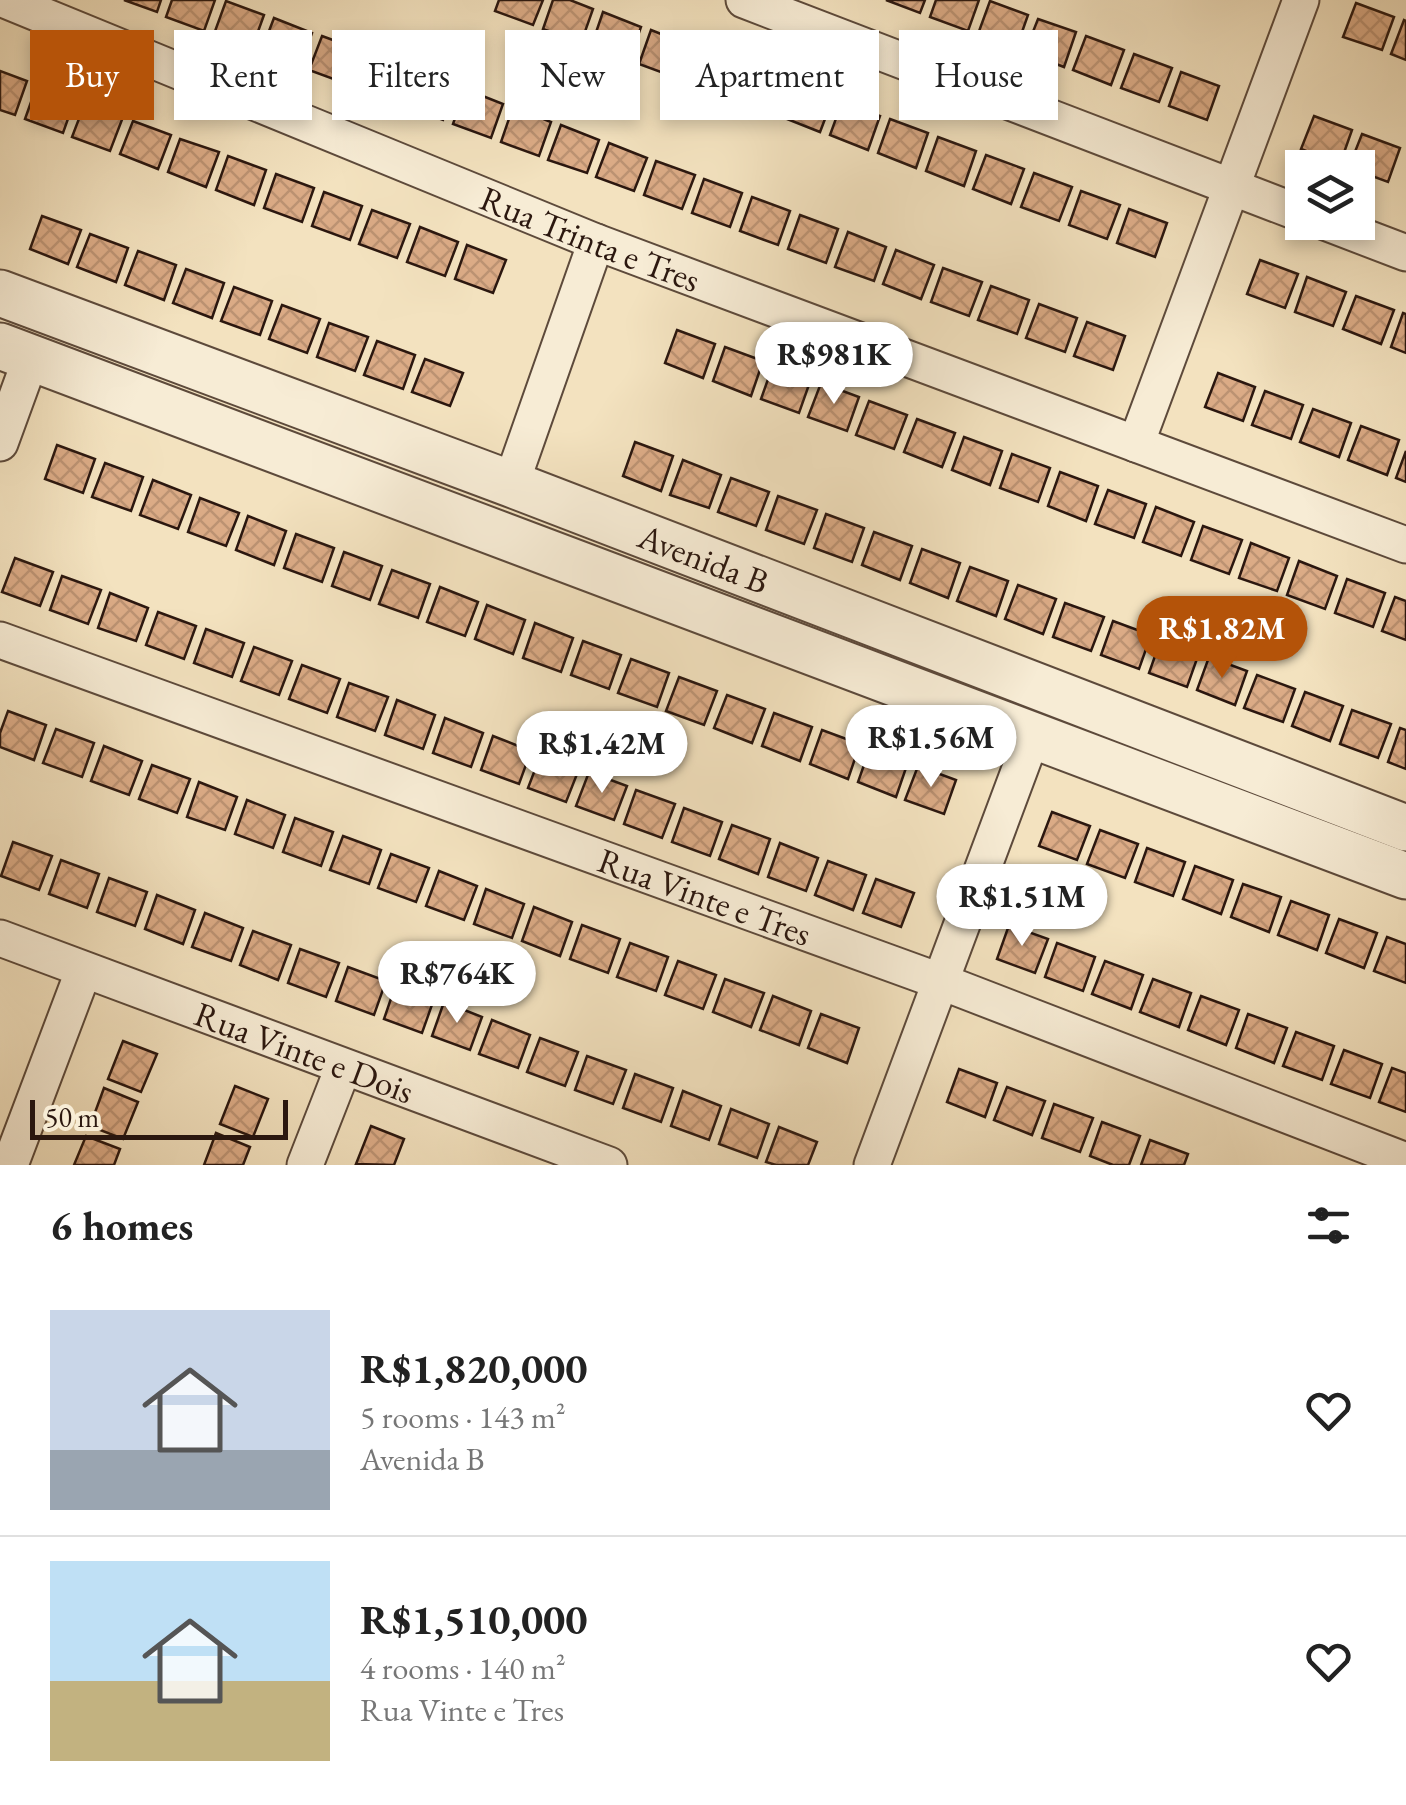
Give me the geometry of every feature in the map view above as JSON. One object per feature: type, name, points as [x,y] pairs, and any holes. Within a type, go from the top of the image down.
[{"type":"street","name":"Rua Trinta e Tres","points":[[4,0],[596,242],[1406,545]]},
{"type":"street","points":[[744,0],[1285,207]]},
{"type":"street","points":[[1136,444],[1301,0]]},
{"type":"street","points":[[1371,240],[1406,254]]},
{"type":"street","points":[[511,484],[596,242]]},
{"type":"street","name":"Avenida B","points":[[0,293],[511,484],[1406,828]]},
{"type":"street","points":[[0,444],[16,352]]},
{"type":"street","name":"Avenida B","points":[[16,352],[1406,876]]},
{"type":"street","name":"Rua Vinte e Tres","points":[[0,640],[942,982],[1406,1161]]},
{"type":"street","points":[[872,1165],[1033,734]]},
{"type":"street","name":"Rua Vinte e Dois","points":[[0,938],[593,1163]]},
{"type":"street","points":[[10,1165],[83,972]]},
{"type":"street","points":[[305,1165],[344,1068]]},
{"type":"building","points":[[124,0],[161,0],[157,12]]},
{"type":"building","points":[[172,0],[215,0],[204,30],[166,17]]},
{"type":"building","points":[[499,0],[543,0],[533,25],[495,11]]},
{"type":"building","points":[[553,0],[570,0],[593,9],[586,30],[543,29]]},
{"type":"building","points":[[886,0],[925,0],[920,13]]},
{"type":"building","points":[[936,0],[979,0],[968,30],[930,17]]},
{"type":"building","points":[[226,1],[264,15],[259,30],[215,30]]},
{"type":"building","points":[[990,1],[1028,15],[1023,30],[979,30]]},
{"type":"building","points":[[1356,3],[1394,17],[1382,50],[1343,37]]},
{"type":"building","points":[[603,12],[641,27],[640,30],[597,30]]},
{"type":"building","points":[[274,18],[304,30],[269,30]]},
{"type":"building","points":[[1038,19],[1076,32],[1064,67],[1058,65],[1058,30],[1034,30]]},
{"type":"building","points":[[1406,21],[1406,60],[1391,54]]},
{"type":"building","points":[[651,30],[660,34],[660,72],[640,61]]},
{"type":"building","points":[[322,36],[332,40],[332,78],[312,71]]},
{"type":"building","points":[[1086,36],[1124,50],[1111,85],[1073,70]]},
{"type":"building","points":[[1134,54],[1172,68],[1159,102],[1121,88]]},
{"type":"building","points":[[0,71],[27,81],[15,115],[0,110]]},
{"type":"building","points":[[1181,72],[1219,86],[1207,120],[1169,106]]},
{"type":"building","points":[[485,97],[503,104],[491,138],[453,124],[454,120],[485,120]]},
{"type":"building","points":[[30,105],[30,120],[68,120],[63,133],[25,119]]},
{"type":"building","points":[[1314,116],[1352,130],[1345,150],[1301,149]]},
{"type":"building","points":[[890,119],[928,133],[916,168],[878,153]]},
{"type":"building","points":[[78,120],[122,120],[110,151],[72,137]]},
{"type":"building","points":[[509,120],[551,122],[539,156],[501,142]]},
{"type":"building","points":[[790,120],[825,120],[820,132]]},
{"type":"building","points":[[835,120],[879,120],[868,150],[830,135]]},
{"type":"building","points":[[133,121],[171,135],[158,169],[120,154]]},
{"type":"building","points":[[561,125],[599,140],[587,173],[548,160]]},
{"type":"building","points":[[1362,134],[1400,148],[1388,182],[1375,177],[1375,150],[1356,150]]},
{"type":"building","points":[[938,137],[976,151],[964,186],[926,171]]},
{"type":"building","points":[[180,139],[219,152],[206,187],[168,172]]},
{"type":"building","points":[[609,143],[647,158],[634,191],[596,177]]},
{"type":"building","points":[[986,155],[1024,169],[1011,204],[973,189]]},
{"type":"building","points":[[228,156],[266,170],[254,205],[216,190]]},
{"type":"building","points":[[656,161],[695,175],[682,209],[644,195]]},
{"type":"building","points":[[1034,173],[1072,187],[1059,221],[1021,207]]},
{"type":"building","points":[[276,174],[314,188],[302,222],[264,208]]},
{"type":"building","points":[[704,179],[742,193],[730,227],[692,213]]},
{"type":"building","points":[[1081,191],[1120,205],[1107,239],[1069,225]]},
{"type":"building","points":[[324,192],[362,206],[350,240],[312,226]]},
{"type":"building","points":[[752,197],[790,211],[778,245],[740,231]]},
{"type":"building","points":[[1129,209],[1167,223],[1155,257],[1117,243]]},
{"type":"building","points":[[372,210],[410,224],[397,258],[359,244]]},
{"type":"building","points":[[800,215],[838,229],[826,263],[788,249]]},
{"type":"building","points":[[42,216],[81,230],[68,264],[30,249]]},
{"type":"building","points":[[420,227],[458,242],[445,276],[407,262]]},
{"type":"building","points":[[848,232],[886,247],[874,281],[835,267]]},
{"type":"building","points":[[90,234],[128,248],[116,282],[77,267]]},
{"type":"building","points":[[467,245],[506,260],[493,293],[455,279]]},
{"type":"building","points":[[896,250],[934,265],[921,299],[883,284]]},
{"type":"building","points":[[138,251],[176,265],[164,300],[125,285]]},
{"type":"building","points":[[1260,260],[1298,274],[1285,308],[1247,294]]},
{"type":"building","points":[[943,268],[982,282],[969,316],[931,302]]},
{"type":"building","points":[[186,269],[224,283],[212,318],[173,303]]},
{"type":"building","points":[[1307,277],[1346,292],[1333,326],[1295,312]]},
{"type":"building","points":[[991,286],[1029,300],[1017,334],[978,320]]},
{"type":"building","points":[[234,287],[272,301],[260,335],[221,321]]},
{"type":"building","points":[[1356,296],[1394,310],[1381,344],[1343,329]]},
{"type":"building","points":[[1039,304],[1077,318],[1065,352],[1026,338]]},
{"type":"building","points":[[282,305],[320,319],[307,353],[269,339]]},
{"type":"building","points":[[1403,313],[1406,314],[1406,353],[1391,347]]},
{"type":"building","points":[[1087,322],[1125,336],[1113,370],[1074,356]]},
{"type":"building","points":[[329,323],[368,337],[355,371],[317,357]]},
{"type":"building","points":[[677,330],[715,344],[703,378],[665,363]]},
{"type":"building","points":[[377,341],[415,355],[403,389],[364,375]]},
{"type":"building","points":[[725,347],[763,361],[751,396],[713,381]]},
{"type":"building","points":[[425,359],[463,373],[450,406],[412,392]]},
{"type":"building","points":[[773,365],[811,379],[799,413],[761,399]]},
{"type":"building","points":[[1218,373],[1255,387],[1243,421],[1205,407]]},
{"type":"building","points":[[821,383],[859,397],[847,431],[808,417]]},
{"type":"building","points":[[1265,391],[1303,405],[1291,439],[1252,425]]},
{"type":"building","points":[[869,401],[907,415],[894,449],[856,435]]},
{"type":"building","points":[[1313,409],[1351,423],[1339,457],[1300,442]]},
{"type":"building","points":[[917,419],[955,433],[942,467],[904,452]]},
{"type":"building","points":[[1361,426],[1399,440],[1387,475],[1348,460]]},
{"type":"building","points":[[964,437],[1002,451],[990,485],[952,470]]},
{"type":"building","points":[[635,442],[673,456],[661,491],[623,476]]},
{"type":"building","points":[[57,445],[95,459],[83,493],[45,479]]},
{"type":"building","points":[[1406,451],[1406,482],[1396,478]]},
{"type":"building","points":[[1012,454],[1050,468],[1038,502],[1000,488]]},
{"type":"building","points":[[683,460],[721,475],[709,508],[670,495]]},
{"type":"building","points":[[105,463],[143,477],[131,511],[92,497]]},
{"type":"building","points":[[1060,472],[1098,486],[1086,521],[1048,506]]},
{"type":"building","points":[[731,478],[769,492],[756,526],[718,512]]},
{"type":"building","points":[[153,480],[191,495],[178,529],[140,515]]},
{"type":"building","points":[[1108,490],[1146,504],[1134,538],[1095,524]]},
{"type":"building","points":[[778,496],[817,510],[804,544],[766,530]]},
{"type":"building","points":[[200,498],[239,513],[226,546],[188,532]]},
{"type":"building","points":[[1156,507],[1194,522],[1181,556],[1143,542]]},
{"type":"building","points":[[826,514],[864,528],[852,562],[814,548]]},
{"type":"building","points":[[248,516],[286,531],[274,565],[236,550]]},
{"type":"building","points":[[1203,526],[1242,540],[1229,574],[1191,560]]},
{"type":"building","points":[[874,532],[912,546],[900,580],[862,565]]},
{"type":"building","points":[[296,534],[334,548],[322,582],[284,568]]},
{"type":"building","points":[[1251,543],[1289,558],[1277,591],[1239,578]]},
{"type":"building","points":[[922,549],[960,563],[948,598],[910,583]]},
{"type":"building","points":[[344,552],[382,566],[370,600],[332,586]]},
{"type":"building","points":[[15,558],[53,572],[40,606],[2,592]]},
{"type":"building","points":[[1299,561],[1337,576],[1325,609],[1287,595]]},
{"type":"building","points":[[970,567],[1008,581],[996,616],[957,601]]},
{"type":"building","points":[[392,570],[430,584],[418,618],[379,604]]},
{"type":"building","points":[[62,576],[101,590],[88,624],[50,610]]},
{"type":"building","points":[[1347,579],[1385,593],[1373,627],[1335,613]]},
{"type":"building","points":[[1018,585],[1056,599],[1043,634],[1005,619]]},
{"type":"building","points":[[440,587],[478,602],[465,636],[427,622]]},
{"type":"building","points":[[110,593],[148,608],[136,641],[98,628]]},
{"type":"building","points":[[1395,597],[1406,601],[1406,640],[1382,631]]},
{"type":"building","points":[[1065,603],[1104,617],[1091,651],[1053,637]]},
{"type":"building","points":[[487,605],[525,620],[513,654],[475,639]]},
{"type":"building","points":[[158,612],[196,626],[184,659],[146,645]]},
{"type":"building","points":[[1113,621],[1151,635],[1139,669],[1101,655]]},
{"type":"building","points":[[535,623],[573,638],[561,672],[523,658]]},
{"type":"building","points":[[206,629],[244,643],[232,677],[194,663]]},
{"type":"building","points":[[1161,639],[1199,653],[1187,687],[1149,673]]},
{"type":"building","points":[[583,641],[621,655],[609,689],[571,675]]},
{"type":"building","points":[[254,647],[292,661],[279,695],[241,681]]},
{"type":"building","points":[[1209,657],[1247,671],[1235,705],[1197,690]]},
{"type":"building","points":[[631,659],[669,673],[657,707],[618,693]]},
{"type":"building","points":[[302,665],[340,679],[327,713],[289,699]]},
{"type":"building","points":[[1257,675],[1295,689],[1283,722],[1244,708]]},
{"type":"building","points":[[679,677],[717,691],[704,725],[666,711]]},
{"type":"building","points":[[349,683],[388,697],[375,731],[337,717]]},
{"type":"building","points":[[1305,692],[1343,706],[1330,741],[1292,726]]},
{"type":"building","points":[[727,695],[765,709],[752,743],[714,728]]},
{"type":"building","points":[[397,700],[435,715],[423,749],[385,735]]},
{"type":"building","points":[[1352,710],[1391,724],[1378,758],[1340,744]]},
{"type":"building","points":[[8,711],[46,725],[34,760],[0,747],[0,733]]},
{"type":"building","points":[[774,713],[812,727],[800,761],[762,746]]},
{"type":"building","points":[[445,718],[483,733],[471,767],[433,753]]},
{"type":"building","points":[[1400,728],[1406,730],[1406,769],[1388,762]]},
{"type":"building","points":[[56,729],[94,743],[82,777],[43,763]]},
{"type":"building","points":[[822,730],[860,744],[848,779],[810,764]]},
{"type":"building","points":[[493,736],[531,751],[519,784],[481,770]]},
{"type":"building","points":[[104,746],[142,761],[129,795],[91,781]]},
{"type":"building","points":[[870,748],[908,762],[896,797],[858,782]]},
{"type":"building","points":[[541,754],[579,769],[566,802],[528,788]]},
{"type":"building","points":[[152,765],[190,779],[177,813],[139,799]]},
{"type":"building","points":[[918,766],[956,780],[944,814],[905,800]]},
{"type":"building","points":[[589,772],[627,786],[614,820],[576,806]]},
{"type":"building","points":[[199,782],[237,797],[225,830],[187,817]]},
{"type":"building","points":[[636,790],[675,804],[662,838],[624,824]]},
{"type":"building","points":[[247,800],[285,815],[273,848],[235,834]]},
{"type":"building","points":[[684,808],[722,822],[710,856],[672,842]]},
{"type":"building","points":[[1052,812],[1090,826],[1077,860],[1039,846]]},
{"type":"building","points":[[295,818],[333,832],[321,866],[283,852]]},
{"type":"building","points":[[732,825],[770,839],[758,874],[719,859]]},
{"type":"building","points":[[1100,830],[1138,844],[1125,878],[1087,864]]},
{"type":"building","points":[[343,836],[381,850],[369,884],[330,870]]},
{"type":"building","points":[[13,842],[52,856],[39,890],[1,876]]},
{"type":"building","points":[[780,843],[818,858],[806,891],[768,877]]},
{"type":"building","points":[[1147,848],[1185,862],[1173,896],[1135,882]]},
{"type":"building","points":[[391,854],[429,868],[416,902],[378,888]]},
{"type":"building","points":[[61,860],[99,874],[87,908],[49,894]]},
{"type":"building","points":[[828,861],[866,875],[853,910],[815,895]]},
{"type":"building","points":[[1195,866],[1233,880],[1221,914],[1183,899]]},
{"type":"building","points":[[439,871],[477,886],[464,920],[426,906]]},
{"type":"building","points":[[109,878],[147,892],[135,926],[97,912]]},
{"type":"building","points":[[876,879],[914,893],[901,927],[863,913]]},
{"type":"building","points":[[1243,884],[1281,897],[1269,932],[1231,917]]},
{"type":"building","points":[[486,889],[524,904],[512,938],[474,924]]},
{"type":"building","points":[[157,895],[195,910],[183,944],[145,929]]},
{"type":"building","points":[[1291,901],[1329,915],[1317,950],[1278,935]]},
{"type":"building","points":[[534,907],[572,922],[560,956],[522,941]]},
{"type":"building","points":[[205,913],[243,928],[231,961],[192,947]]},
{"type":"building","points":[[1339,919],[1377,933],[1364,968],[1326,953]]},
{"type":"building","points":[[582,925],[620,939],[608,973],[570,959]]},
{"type":"building","points":[[1009,925],[1048,939],[1035,973],[997,959]]},
{"type":"building","points":[[253,931],[291,945],[278,980],[240,965]]},
{"type":"building","points":[[1387,937],[1406,944],[1406,983],[1374,971]]},
{"type":"building","points":[[630,943],[668,957],[656,991],[617,977]]},
{"type":"building","points":[[1057,943],[1095,957],[1083,991],[1045,977]]},
{"type":"building","points":[[300,949],[339,963],[326,997],[288,983]]},
{"type":"building","points":[[678,961],[716,975],[703,1009],[665,995]]},
{"type":"building","points":[[1105,961],[1143,975],[1131,1009],[1092,994]]},
{"type":"building","points":[[348,967],[386,981],[374,1015],[336,1001]]},
{"type":"building","points":[[725,979],[764,993],[751,1027],[713,1012]]},
{"type":"building","points":[[1153,979],[1191,993],[1179,1027],[1140,1012]]},
{"type":"building","points":[[396,984],[434,999],[422,1033],[384,1019]]},
{"type":"building","points":[[773,996],[811,1011],[799,1045],[760,1030]]},
{"type":"building","points":[[1201,996],[1239,1010],[1226,1045],[1188,1030]]},
{"type":"building","points":[[444,1002],[482,1017],[470,1050],[432,1036]]},
{"type":"building","points":[[821,1014],[859,1028],[847,1063],[808,1048]]},
{"type":"building","points":[[1248,1014],[1287,1028],[1274,1063],[1236,1048]]},
{"type":"building","points":[[492,1020],[530,1035],[518,1068],[479,1054]]},
{"type":"building","points":[[1296,1032],[1334,1046],[1322,1080],[1283,1066]]},
{"type":"building","points":[[540,1038],[578,1052],[565,1086],[527,1072]]},
{"type":"building","points":[[123,1041],[157,1054],[141,1092],[108,1079]]},
{"type":"building","points":[[1344,1050],[1382,1064],[1370,1098],[1331,1084]]},
{"type":"building","points":[[587,1056],[626,1070],[613,1104],[575,1090]]},
{"type":"building","points":[[1392,1068],[1406,1073],[1406,1112],[1379,1102]]},
{"type":"building","points":[[959,1069],[997,1083],[985,1117],[947,1102]]},
{"type":"building","points":[[635,1074],[673,1088],[661,1122],[623,1108]]},
{"type":"building","points":[[235,1086],[268,1099],[253,1137],[220,1124]]},
{"type":"building","points":[[1007,1087],[1045,1101],[1032,1135],[994,1120]]},
{"type":"building","points":[[104,1088],[138,1102],[123,1139],[90,1126]]},
{"type":"building","points":[[683,1091],[721,1106],[709,1140],[671,1126]]},
{"type":"building","points":[[1054,1104],[1093,1118],[1080,1152],[1042,1138]]},
{"type":"building","points":[[731,1109],[769,1124],[757,1158],[719,1144]]},
{"type":"building","points":[[1102,1122],[1140,1136],[1129,1165],[1113,1165],[1090,1156]]},
{"type":"building","points":[[371,1126],[404,1139],[394,1165],[356,1164]]},
{"type":"building","points":[[779,1127],[817,1142],[808,1165],[766,1162]]},
{"type":"building","points":[[216,1133],[250,1147],[243,1165],[204,1165]]},
{"type":"building","points":[[86,1136],[120,1149],[114,1165],[74,1165]]},
{"type":"building","points":[[1150,1140],[1188,1154],[1184,1165],[1141,1165]]}]
